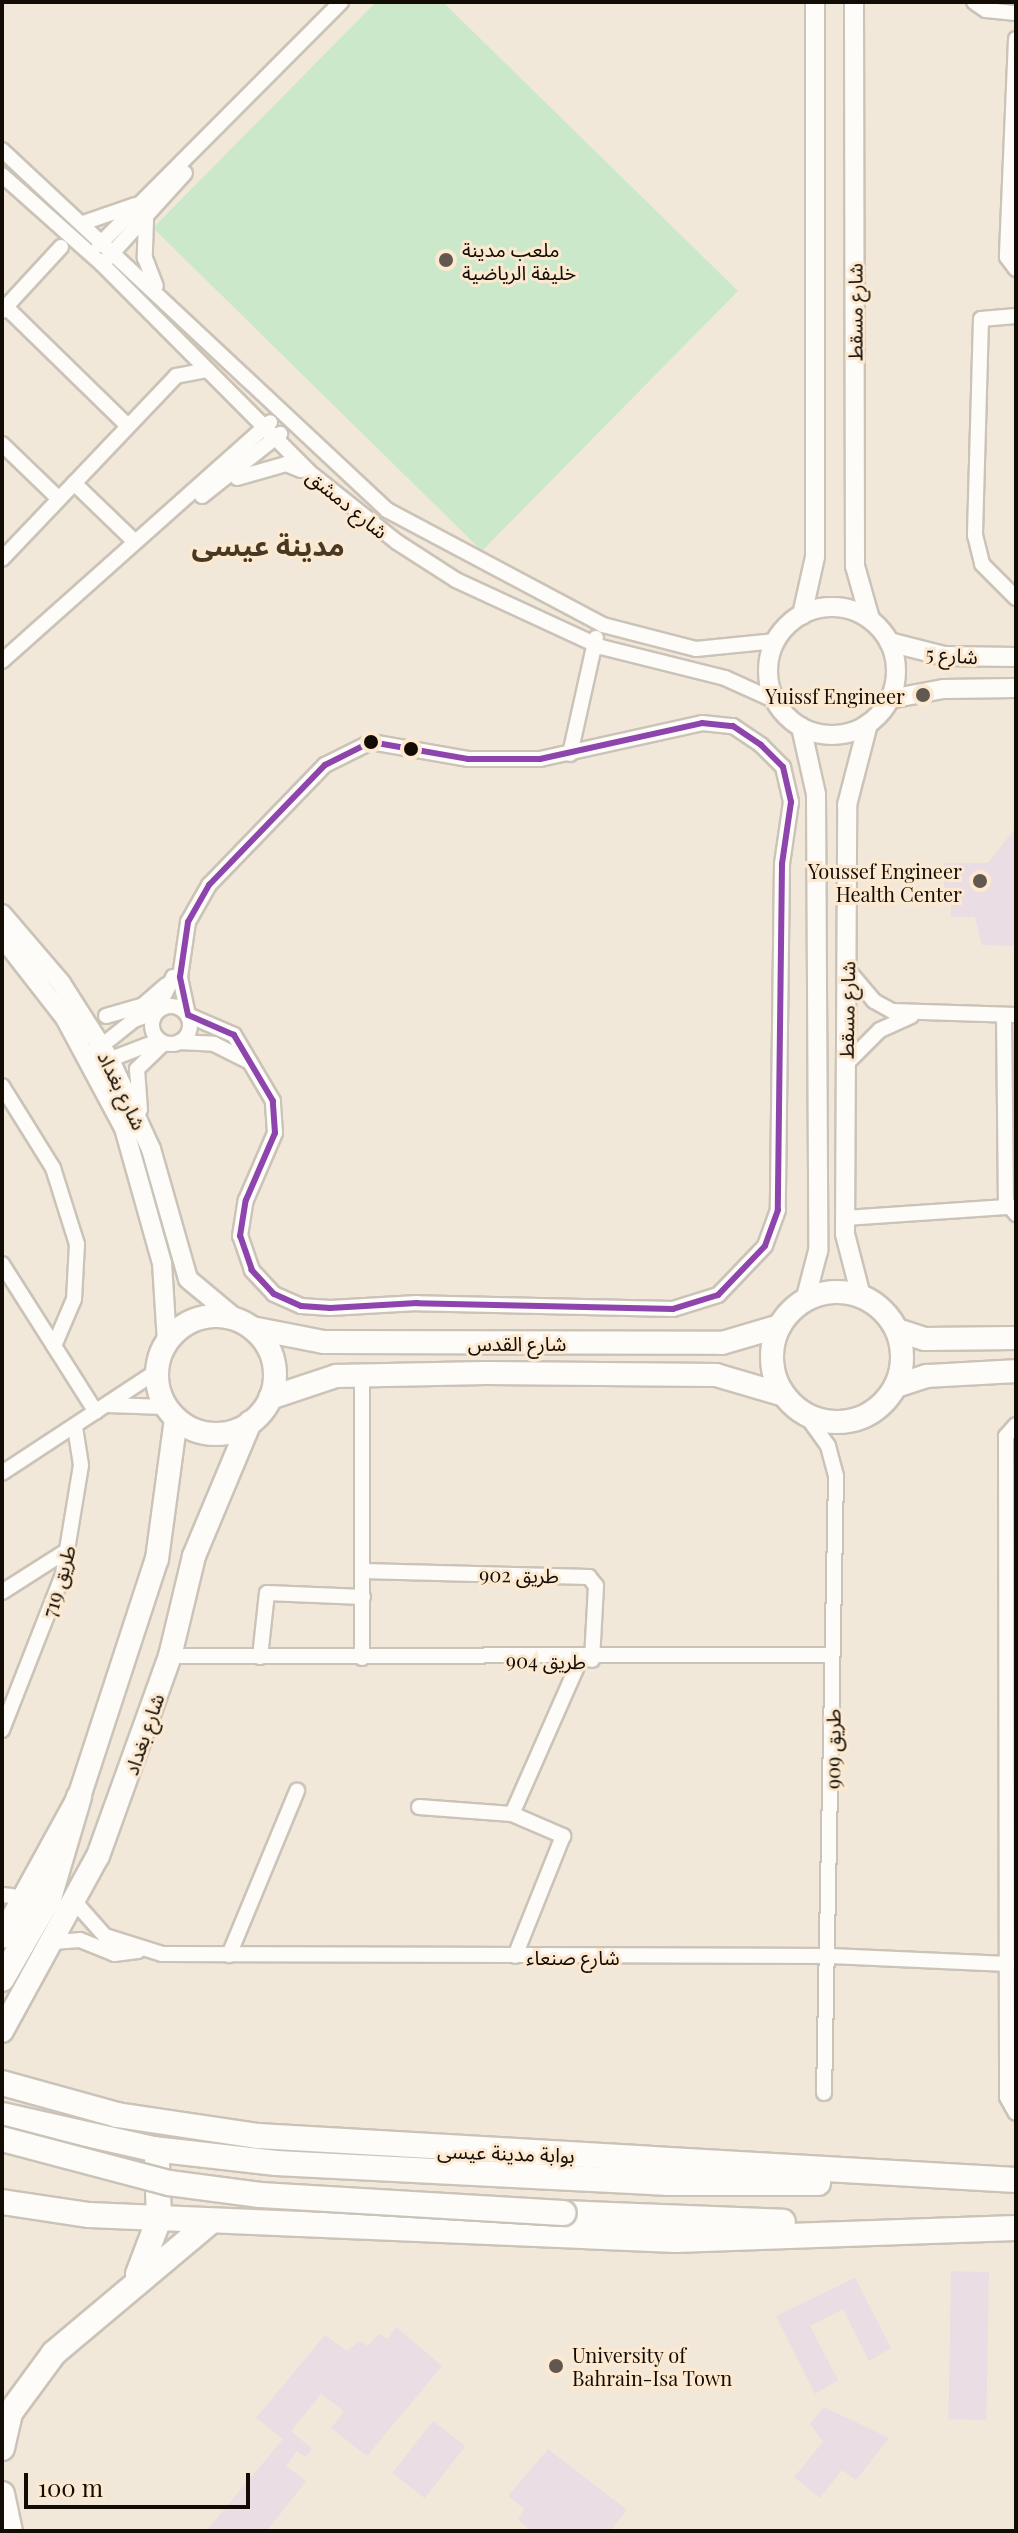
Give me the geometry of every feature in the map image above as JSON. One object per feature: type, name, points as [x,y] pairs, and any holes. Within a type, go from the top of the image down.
[{"type":"main road","points":[[896,1386],[903,1349],[897,1330],[883,1310],[861,1296],[832,1292],[805,1301],[780,1326],[772,1353],[784,1395],[805,1414],[857,1420],[896,1386],[927,1376],[1016,1371]]},
{"type":"main road","points":[[205,1317],[244,1324],[274,1368],[270,1398],[250,1422],[212,1433],[171,1413],[157,1371],[167,1342],[205,1317]]},
{"type":"main road","name":"شارع القدس","points":[[244,1324],[324,1342],[722,1343],[780,1326]]},
{"type":"main road","points":[[897,1330],[925,1339],[1016,1338]]},
{"type":"main road","name":"شارع القدس","points":[[270,1398],[315,1381],[362,1374],[716,1375],[784,1395]]},
{"type":"main road","name":"شارع بغداد","points":[[2,1937],[79,1797],[157,1559],[171,1413]]},
{"type":"main road","name":"شارع بغداد","points":[[2,2031],[53,1942],[104,1842],[170,1656],[194,1556],[250,1422]]},
{"type":"main road","points":[[5,1901],[79,1797]]},
{"type":"main road","points":[[2,1979],[49,1898],[79,1797]]},
{"type":"main road","name":"بوابة مدينة عيسى","points":[[2,2083],[117,2115],[197,2129],[376,2147],[555,2153],[1016,2181]]},
{"type":"main road","points":[[3,2120],[153,2149],[317,2166],[669,2183],[1016,2181]]},
{"type":"main road","points":[[3,2120],[169,2183],[260,2195],[563,2213],[942,2228],[1016,2228]]},
{"type":"main road","points":[[129,2290],[159,2219],[161,2184],[153,2149]]},
{"type":"main road","points":[[2,2202],[210,2222],[675,2240],[942,2228]]},
{"type":"main road","points":[[2,2448],[24,2388],[54,2353],[210,2222]]},
{"type":"main road","points":[[2,2494],[10,2531]]},
{"type":"street","points":[[102,264],[108,247],[152,194],[203,147],[341,2]]},
{"type":"street","name":"شارع مسقط","points":[[802,615],[815,557],[815,2]]},
{"type":"street","name":"شارع مسقط","points":[[854,2],[855,566],[870,619]]},
{"type":"street","points":[[974,2],[986,10],[1016,13]]},
{"type":"street","points":[[1016,39],[1012,219],[1007,257],[1016,269]]},
{"type":"street","points":[[91,253],[108,247],[146,220],[203,147]]},
{"type":"street","name":"شارع دمشق","points":[[2,150],[160,294],[284,419],[387,510],[540,596],[632,634],[696,649],[776,641]]},
{"type":"street","name":"شارع دمشق","points":[[3,177],[91,253],[309,472],[444,573],[591,642],[725,678],[776,701]]},
{"type":"street","points":[[83,223],[152,194]]},
{"type":"street","points":[[146,220],[145,258],[160,294]]},
{"type":"street","points":[[61,247],[4,309],[128,426]]},
{"type":"street","points":[[1016,317],[981,319],[975,543],[986,570],[1016,598]]},
{"type":"street","points":[[176,376],[179,342]]},
{"type":"street","points":[[2,559],[176,376],[207,370]]},
{"type":"street","points":[[218,485],[284,419]]},
{"type":"street","points":[[2,661],[134,541],[269,434]]},
{"type":"street","points":[[2,444],[59,499]]},
{"type":"street","points":[[180,506],[218,485],[286,464],[309,472]]},
{"type":"street","points":[[74,483],[134,541]]},
{"type":"street","points":[[837,608],[870,619],[889,642],[896,664],[890,699],[868,724],[835,735],[801,727],[776,701],[768,671],[776,641],[802,615],[837,608]]},
{"type":"street","points":[[570,754],[581,728],[592,669],[591,642],[608,634],[632,634]]},
{"type":"street","name":"شارع 5","points":[[889,642],[932,654],[1016,657]]},
{"type":"street","points":[[592,669],[616,651]]},
{"type":"street","points":[[974,687],[985,677],[1016,675]]},
{"type":"street","name":"شارع 5","points":[[890,699],[974,687],[1016,688]]},
{"type":"street","points":[[99,1057],[134,1020],[156,1012],[172,1005],[234,1035],[260,1070],[273,1101],[275,1133],[246,1200],[240,1236],[252,1270],[286,1301],[330,1308],[417,1303],[673,1309],[718,1295],[746,1272],[765,1246],[778,1210],[782,864],[791,802],[783,767],[761,745],[719,723],[570,754],[500,760],[371,742],[354,748],[325,765],[209,885],[188,922],[176,971],[156,1012],[151,1024],[167,1041]]},
{"type":"street","name":"شارع مسقط","points":[[861,1296],[850,1265],[845,1218],[847,805],[868,724]]},
{"type":"street","name":"شارع مسقط","points":[[801,727],[816,794],[818,1236],[805,1301]]},
{"type":"street","points":[[581,728],[592,749]]},
{"type":"street","name":"شارع بغداد","points":[[2,914],[79,1008],[99,1057],[146,1193],[167,1291],[167,1342]]},
{"type":"street","name":"شارع بغداد","points":[[2,937],[99,1057],[151,1149],[188,1279],[244,1324]]},
{"type":"street","points":[[845,1218],[1012,1210],[1010,1015],[911,1016],[874,1001],[847,969]]},
{"type":"street","points":[[151,1149],[135,1081],[144,1057],[190,1027],[176,971]]},
{"type":"street","points":[[106,1016],[142,1006],[176,971]]},
{"type":"street","points":[[79,1008],[134,1020]]},
{"type":"street","points":[[846,1064],[880,1030],[911,1016]]},
{"type":"street","points":[[99,1057],[167,1041],[214,1044],[260,1070]]},
{"type":"street","points":[[2,1086],[53,1168],[77,1244],[74,1299],[54,1346]]},
{"type":"street","points":[[2,1264],[54,1346],[101,1409]]},
{"type":"street","points":[[4,1467],[75,1426],[157,1371]]},
{"type":"street","points":[[362,1374],[362,1658]]},
{"type":"street","points":[[101,1409],[171,1413]]},
{"type":"street","name":"طريق 909","points":[[805,1414],[835,1468],[831,1956],[824,2093]]},
{"type":"street","points":[[1016,1425],[1006,1436],[1011,1702],[1007,2097],[1016,2113]]},
{"type":"street","name":"طريق 719","points":[[2,1730],[56,1597],[68,1550],[81,1465],[75,1426]]},
{"type":"street","points":[[2,1592],[68,1550]]},
{"type":"street","name":"طريق 902","points":[[363,1571],[589,1577],[596,1586],[586,1660]]},
{"type":"street","points":[[260,1657],[267,1593],[363,1597]]},
{"type":"street","name":"طريق 904","points":[[170,1656],[586,1660],[832,1655]]},
{"type":"street","points":[[512,1814],[586,1660]]},
{"type":"street","points":[[229,1955],[297,1791]]},
{"type":"street","points":[[419,1807],[512,1814],[554,1828],[563,1841],[515,1956]]},
{"type":"street","name":"شارع صنعاء","points":[[74,1901],[95,1929],[138,1951]]},
{"type":"street","name":"شارع صنعاء","points":[[53,1942],[80,1940],[114,1954],[138,1951],[229,1955],[831,1956],[1008,1964]]},
{"type":"green space","name":"ملعب مدينة خليفة الرياضية","points":[[376,2],[443,2],[738,291],[482,551],[153,228]]},
{"type":"building","name":"Youssef Engineer Health Center","points":[[1016,827],[1016,946],[982,945],[975,917],[951,917],[951,899],[944,899],[944,863],[988,863]]},
{"type":"building","points":[[951,2271],[989,2272],[986,2420],[948,2419]]},
{"type":"building","points":[[855,2278],[891,2348],[869,2361],[843,2309],[810,2326],[838,2380],[815,2394],[776,2316]]},
{"type":"building","points":[[396,2327],[442,2366],[367,2456],[331,2428],[344,2411],[321,2394],[291,2431],[312,2449],[305,2457],[297,2451],[286,2466],[306,2481],[267,2531],[206,2531],[283,2439],[256,2418],[325,2335],[347,2351],[359,2341],[368,2346],[379,2334],[388,2339]]},
{"type":"building","points":[[824,2407],[889,2438],[856,2480],[842,2470],[820,2498],[794,2477],[823,2442],[810,2424]]},
{"type":"building","points":[[433,2421],[465,2446],[425,2498],[392,2473]]},
{"type":"building","points":[[548,2449],[627,2510],[610,2531],[531,2531],[518,2520],[524,2509],[508,2496]]},
{"type":"transit line","points":[[702,723],[733,726],[761,745],[783,767],[791,802],[782,864],[778,1210],[765,1246],[718,1295],[673,1309],[417,1303],[330,1308],[301,1306],[274,1294],[252,1270],[240,1236],[246,1200],[275,1133],[273,1101],[234,1035],[188,1015],[180,977],[188,922],[209,885],[325,765],[371,742],[468,759],[540,759],[702,723]]},
{"type":"place","name":"ملعب مدينة خليفة الرياضية","points":[[446,260]]},
{"type":"place","name":"Yuissf Engineer","points":[[923,695]]},
{"type":"place","name":"Youssef Engineer Health Center","points":[[980,881]]},
{"type":"place","name":"University of Bahrain-Isa Town","points":[[556,2366]]},
{"type":"district","name":"مدينة عيسى","points":[[268,545]]}]
